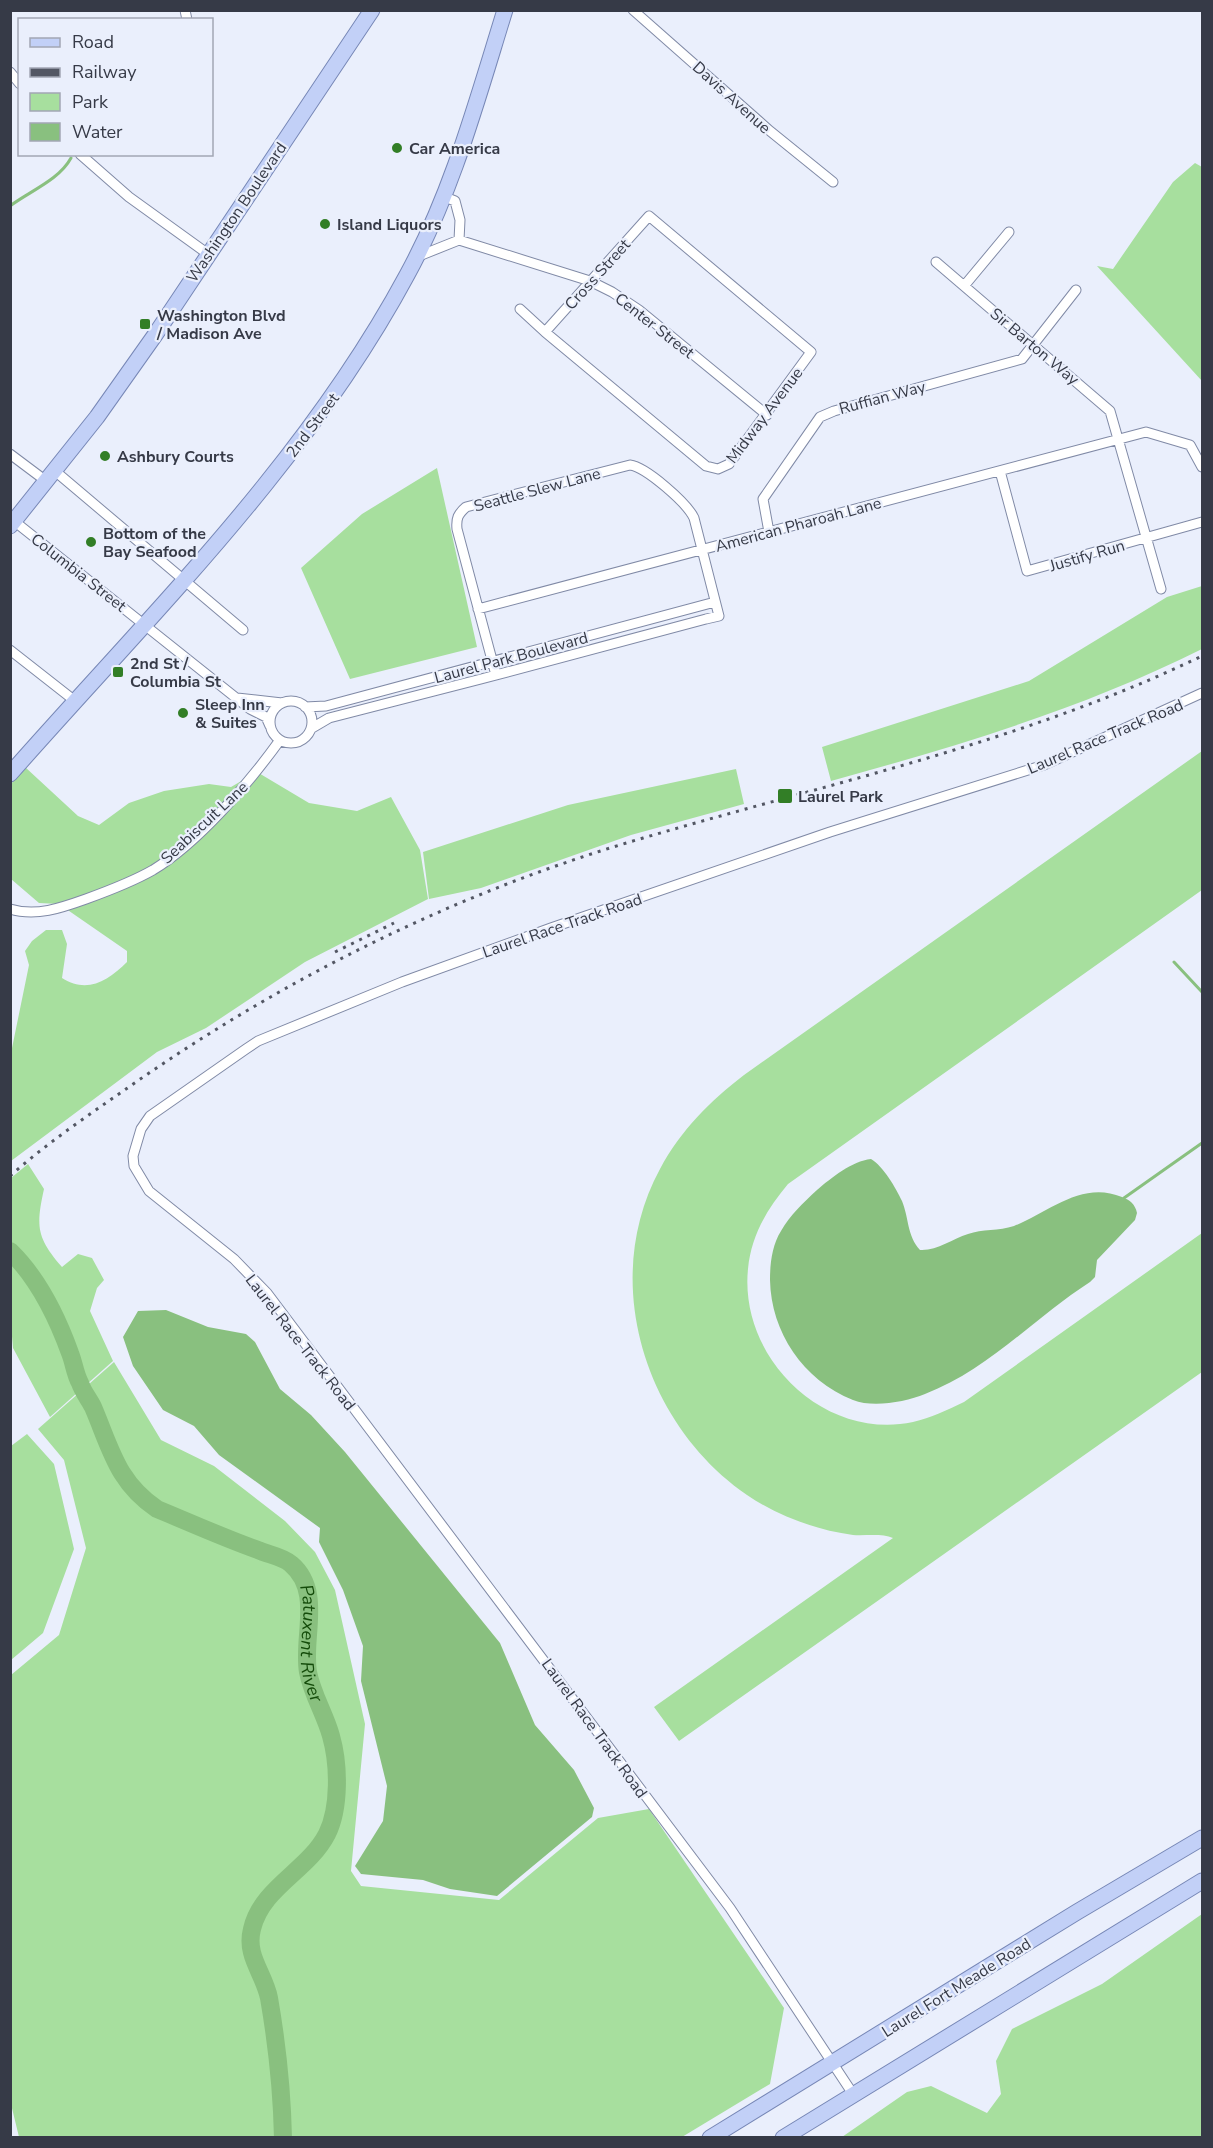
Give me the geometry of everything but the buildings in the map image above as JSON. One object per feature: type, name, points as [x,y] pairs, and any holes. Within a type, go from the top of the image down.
[{"type":"main road","name":"Washington Boulevard","points":[[12,523],[155,335],[372,10]]},
{"type":"main road","name":"2nd Street","points":[[10,774],[183,580],[290,455],[328,406],[377,327],[416,257],[468,130],[505,10]]},
{"type":"main road","name":"Laurel Fort Meade Road","points":[[710,2138],[1077,1912],[1203,1838]]},
{"type":"main road","points":[[783,2138],[1203,1881]]},
{"type":"street","name":"Davis Avenue","points":[[633,10],[770,131],[833,182]]},
{"type":"street","points":[[82,156],[129,197],[208,254]]},
{"type":"street","points":[[416,257],[459,240],[460,220],[455,201],[442,196]]},
{"type":"street","name":"Cross Street","points":[[545,332],[649,216]]},
{"type":"street","name":"Midway Avenue","points":[[520,309],[712,468],[717,469],[729,464],[812,352],[649,216]]},
{"type":"street","points":[[964,286],[1009,232]]},
{"type":"street","name":"Center Street","points":[[459,240],[590,281],[612,292],[639,310],[767,415]]},
{"type":"street","name":"Sir Barton Way","points":[[936,262],[1102,402],[1115,422],[1161,589]]},
{"type":"street","name":"Ruffian Way","points":[[769,532],[763,500],[820,417],[834,411],[1022,359],[1076,290]]},
{"type":"street","name":"American Pharoah Lane","points":[[478,609],[1146,432],[1190,445],[1203,466]]},
{"type":"street","points":[[10,454],[50,476],[243,630]]},
{"type":"street","name":"Seattle Slew Lane","points":[[496,675],[457,529],[458,515],[466,507],[630,465],[642,469],[687,506],[694,518],[702,549]]},
{"type":"street","name":"Justify Run","points":[[1000,471],[1027,571],[1203,522]]},
{"type":"street","name":"Columbia Street","points":[[12,523],[144,623]]},
{"type":"street","points":[[702,549],[715,602]]},
{"type":"street","name":"Laurel Park Boulevard","points":[[237,698],[282,703],[296,701],[305,707],[324,707],[715,602],[719,616],[329,718],[312,728],[309,734],[297,742],[280,740]]},
{"type":"street","points":[[144,623],[250,709],[266,717],[280,740]]},
{"type":"street","points":[[10,650],[75,700]]},
{"type":"street","name":"Laurel Race Track Road","points":[[853,2094],[730,1908],[267,1293],[234,1259],[149,1191],[134,1166],[135,1142],[150,1116],[160,1107],[258,1041],[402,982],[551,928],[820,836],[1044,765],[1203,693]]},
{"type":"street","points":[[270,726],[272,712],[282,703]]},
{"type":"street","points":[[305,707],[311,714],[312,728]]},
{"type":"street","name":"Seabiscuit Lane","points":[[10,909],[30,912],[56,909],[104,893],[153,870],[210,822],[257,772],[280,740]]},
{"type":"green space","points":[[1195,163],[1202,167],[1202,381],[1097,266],[1113,269],[1173,182]]},
{"type":"green space","points":[[437,468],[477,647],[350,679],[301,568],[362,514]]},
{"type":"green space","points":[[1202,586],[1202,649],[1112,690],[1020,724],[831,781],[822,747],[1029,681],[1167,597]]},
{"type":"green space","points":[[1202,751],[1202,890],[788,1184],[773,1203],[756,1234],[748,1269],[749,1302],[757,1333],[773,1362],[794,1386],[819,1405],[848,1419],[880,1425],[913,1422],[964,1402],[1202,1233],[1202,1372],[679,1741],[654,1707],[893,1538],[825,1530],[771,1509],[747,1495],[711,1465],[682,1430],[659,1391],[642,1348],[634,1303],[634,1257],[642,1212],[660,1169],[677,1142],[697,1117],[744,1075]]},
{"type":"green space","points":[[25,767],[78,816],[99,825],[129,803],[164,791],[209,784],[231,787],[257,772],[309,803],[357,811],[391,797],[420,850],[428,899],[305,962],[206,1028],[157,1052],[11,1161],[11,1053],[29,965],[25,951],[32,941],[46,930],[62,930],[67,944],[62,978],[80,985],[105,980],[127,962],[127,951],[59,904],[39,903],[11,879],[11,784]]},
{"type":"green space","points":[[736,769],[744,804],[631,835],[481,888],[429,899],[423,852],[568,805]]},
{"type":"green space","points":[[28,1164],[44,1189],[39,1222],[40,1231],[53,1257],[62,1267],[78,1254],[92,1258],[104,1280],[97,1288],[90,1311],[113,1361],[50,1417],[13,1348],[11,1325],[11,1178]]},
{"type":"green space","points":[[114,1362],[161,1440],[214,1466],[285,1521],[315,1552],[335,1590],[365,1724],[351,1871],[361,1886],[499,1900],[598,1818],[649,1809],[784,2008],[770,2084],[682,2137],[19,2137],[10,2100],[11,1675],[59,1635],[86,1548],[64,1460],[38,1429]]},
{"type":"green space","points":[[27,1434],[54,1464],[74,1549],[43,1633],[11,1660],[11,1446]]},
{"type":"green space","points":[[1202,1914],[1202,2137],[842,2137],[907,2092],[931,2086],[987,2113],[1001,2094],[996,2061],[1012,2029],[1102,1984]]},
{"type":"water","points":[[871,1159],[884,1172],[902,1201],[913,1239],[920,1250],[938,1247],[973,1232],[1014,1226],[1066,1200],[1093,1192],[1125,1198],[1130,1201],[1137,1213],[1135,1220],[1097,1260],[1095,1277],[1090,1282],[990,1358],[948,1384],[925,1394],[899,1402],[870,1404],[853,1400],[835,1391],[805,1367],[793,1352],[776,1318],[770,1274],[775,1242],[793,1214],[835,1175],[857,1163]]},
{"type":"water","points":[[166,1310],[208,1327],[246,1334],[255,1342],[280,1389],[311,1415],[345,1452],[500,1643],[535,1725],[574,1770],[594,1808],[592,1817],[497,1896],[450,1889],[423,1880],[361,1874],[355,1866],[383,1821],[387,1786],[361,1681],[363,1646],[343,1590],[319,1542],[320,1528],[219,1455],[194,1426],[163,1410],[133,1366],[123,1337],[138,1311]]},
{"type":"waterway","points":[[10,206],[52,179],[71,158]]},
{"type":"waterway","points":[[1174,962],[1202,992]]},
{"type":"waterway","points":[[1124,1198],[1202,1143]]},
{"type":"waterway","name":"Patuxent River","points":[[10,1251],[29,1273],[53,1312],[81,1386],[93,1407],[117,1464],[133,1488],[157,1509],[287,1561],[301,1575],[306,1587],[309,1601],[308,1672],[334,1747],[337,1772],[334,1812],[327,1834],[319,1847],[275,1890],[257,1914],[251,1939],[253,1956],[267,1989],[272,2015],[277,2050],[283,2138]]},
{"type":"railway","points":[[10,1176],[96,1109],[185,1049],[307,977],[433,914],[499,887],[633,841],[993,738],[1133,687],[1202,656]]},
{"type":"railway","points":[[335,952],[394,923]]},
{"type":"place","name":"Car America","points":[[397,148]]},
{"type":"place","name":"Island Liquors","points":[[325,224]]},
{"type":"place","name":"Washington Blvd / Madison Ave","points":[[145,324]]},
{"type":"place","name":"Ashbury Courts","points":[[105,456]]},
{"type":"place","name":"Bottom of the Bay Seafood","points":[[91,542]]},
{"type":"place","name":"2nd St / Columbia St","points":[[118,672]]},
{"type":"place","name":"Sleep Inn & Suites","points":[[183,713]]},
{"type":"place","name":"Laurel Park","points":[[785,796]]}]
